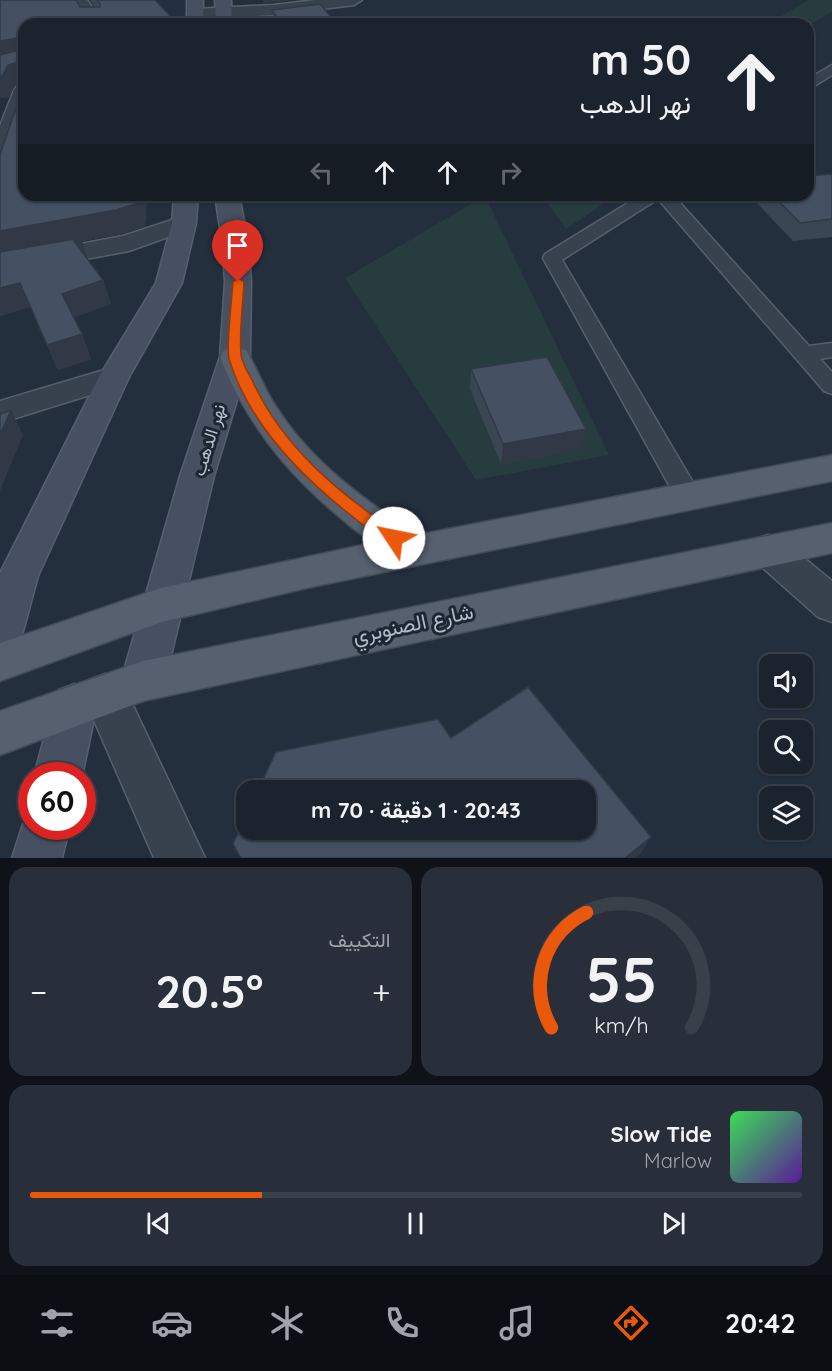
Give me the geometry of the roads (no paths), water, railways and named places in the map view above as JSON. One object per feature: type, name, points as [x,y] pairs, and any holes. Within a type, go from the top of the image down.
[{"type":"main road","name":"نهر الدهب","points":[[66,762],[161,605],[197,476],[235,357],[238,282],[235,242],[227,201]]},
{"type":"main road","points":[[0,639],[18,576],[114,377],[168,283],[185,209]]},
{"type":"main road","points":[[235,357],[253,398],[278,436],[312,475],[357,513],[412,551]]},
{"type":"main road","points":[[0,662],[161,605],[412,551],[832,468]]},
{"type":"main road","name":"شارع الصنوبري","points":[[0,733],[108,694],[832,538]]},
{"type":"main road","points":[[37,858],[42,840]]},
{"type":"street","points":[[79,0],[91,18]]},
{"type":"street","points":[[195,13],[225,8],[273,10],[354,0]]},
{"type":"street","points":[[0,153],[18,106]]},
{"type":"street","points":[[0,267],[129,243],[185,209]]},
{"type":"street","points":[[0,412],[114,377]]},
{"type":"street","points":[[768,550],[832,605]]},
{"type":"street","points":[[108,694],[180,858]]},
{"type":"lane","points":[[814,82],[832,69]]},
{"type":"lane","points":[[643,201],[552,258],[688,496]]},
{"type":"lane","points":[[669,201],[832,386]]},
{"type":"lane","points":[[804,354],[832,351]]}]
